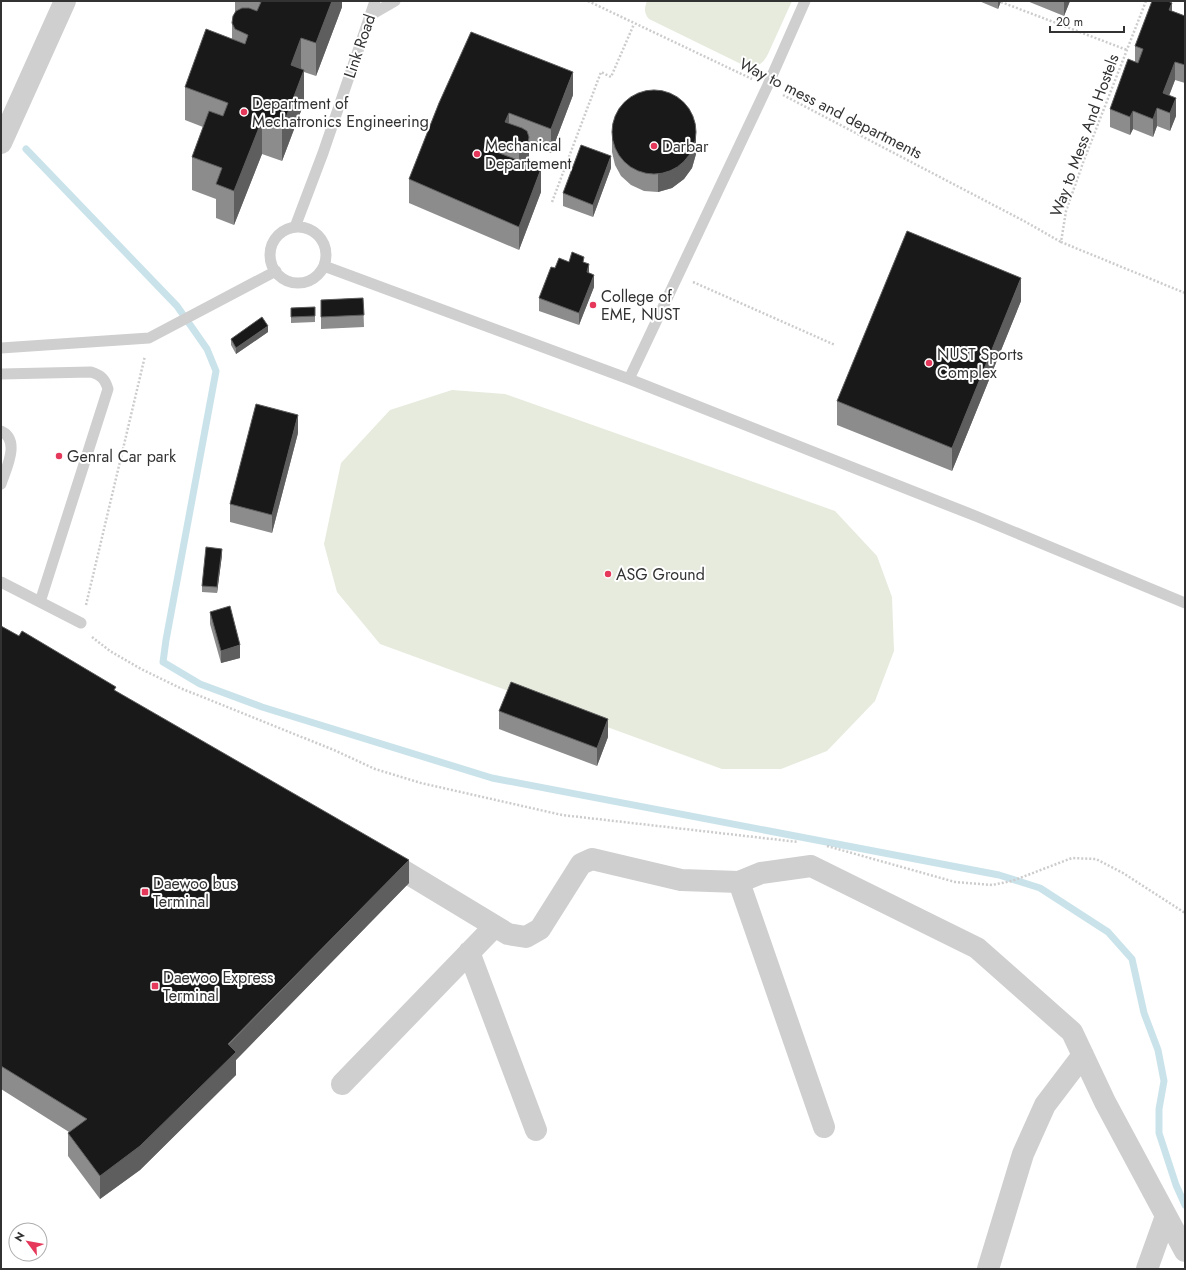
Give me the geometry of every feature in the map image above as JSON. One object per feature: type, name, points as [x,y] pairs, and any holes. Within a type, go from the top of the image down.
[{"type":"street","points":[[1,143],[65,1]]},
{"type":"street","points":[[366,848],[508,934],[526,937],[540,929],[581,864],[592,859],[681,880],[739,882],[761,873],[811,866],[977,948],[1072,1032],[1105,1102],[1185,1251]]},
{"type":"street","points":[[739,882],[824,1127]]},
{"type":"street","points":[[342,1084],[495,926]]},
{"type":"street","points":[[469,952],[536,1130]]},
{"type":"street","points":[[988,1269],[1021,1161],[1045,1105],[1083,1055]]},
{"type":"street","points":[[1147,1269],[1166,1216]]},
{"type":"lane","name":"Link Road","points":[[295,228],[325,146],[374,1]]},
{"type":"lane","points":[[369,16],[395,1]]},
{"type":"lane","points":[[629,379],[767,87],[805,1]]},
{"type":"lane","points":[[295,228],[305,228],[314,232],[321,238],[325,247],[326,257],[324,266],[311,280],[292,282],[283,278],[276,272],[272,263],[270,254],[273,244],[278,236],[286,230],[295,228]]},
{"type":"lane","points":[[324,266],[629,379],[978,517],[1185,603]]},
{"type":"lane","points":[[1,348],[149,338],[276,272]]},
{"type":"lane","points":[[1,374],[91,372],[100,375],[105,381],[108,389],[40,602]]},
{"type":"lane","points":[[1,431],[8,436],[12,443],[12,450],[1,484]]},
{"type":"lane","points":[[1,582],[81,623]]},
{"type":"path","name":"Way to mess and departments","points":[[588,1],[767,87],[1061,242]]},
{"type":"path","name":"Way to Mess And Hostels","points":[[1146,1],[1084,160],[1066,211],[1061,242],[1185,293]]},
{"type":"path","points":[[1001,2],[1127,50]]},
{"type":"path","points":[[552,202],[601,72],[611,77],[634,24]]},
{"type":"path","points":[[678,276],[835,345]]},
{"type":"path","points":[[149,338],[81,623],[92,638],[110,651],[141,669],[180,688],[334,750],[375,769],[421,783],[562,814],[803,843]]},
{"type":"path","points":[[823,846],[955,882],[992,885],[1012,881],[1072,858],[1096,859],[1185,913]]},
{"type":"shaded area","points":[[647,1],[792,1],[763,62],[757,66],[750,66],[741,64],[649,19],[645,11]]},
{"type":"shaded area","name":"ASG Ground","points":[[452,390],[505,394],[835,511],[877,556],[892,597],[894,651],[875,701],[827,751],[781,769],[722,769],[380,644],[337,592],[324,544],[341,463],[390,410]]},
{"type":"building","name":"Department of Mechatronics Engineering","points":[[257,1],[332,1],[316,43],[301,38],[291,65],[304,70],[282,128],[262,120],[234,191],[216,184],[222,168],[192,157],[209,111],[223,116],[228,103],[185,87],[206,29],[245,44],[248,35],[235,29],[232,23],[233,16],[236,11],[242,8],[249,8],[257,11],[261,2]]},
{"type":"building","points":[[1152,1],[1168,1],[1172,3],[1169,10],[1185,16],[1185,65],[1175,62],[1163,93],[1176,98],[1170,113],[1157,108],[1153,119],[1133,111],[1130,117],[1110,109],[1128,59],[1138,63],[1143,49],[1135,46]]},
{"type":"building","name":"Mechanical Departement","points":[[471,32],[573,72],[551,129],[509,113],[505,122],[527,131],[529,137],[528,143],[525,147],[519,150],[497,143],[494,151],[541,169],[519,227],[409,179],[439,103]]},
{"type":"building","name":"Darbar","points":[[654,90],[670,93],[677,97],[689,109],[693,116],[696,132],[693,148],[689,155],[677,167],[670,171],[654,174],[638,171],[631,167],[619,155],[615,148],[612,132],[615,116],[619,109],[631,97],[638,93]]},
{"type":"building","points":[[581,145],[611,156],[593,205],[563,193]]},
{"type":"building","name":"NUST Sports Complex","points":[[907,231],[1021,278],[952,448],[837,401]]},
{"type":"building","points":[[572,252],[584,257],[583,262],[589,264],[587,272],[594,275],[579,313],[539,298],[551,267],[555,268],[559,258],[569,262]]},
{"type":"building","points":[[363,298],[364,315],[321,317],[321,300]]},
{"type":"building","points":[[315,307],[315,316],[291,317],[291,308]]},
{"type":"building","points":[[262,317],[268,326],[236,348],[231,339]]},
{"type":"building","points":[[256,404],[298,415],[272,515],[230,504]]},
{"type":"building","points":[[206,547],[222,549],[217,587],[202,586]]},
{"type":"building","points":[[230,606],[240,645],[221,651],[210,612]]},
{"type":"building","name":"Daewoo Express Terminal","points":[[1,626],[19,636],[22,631],[116,687],[114,690],[409,860],[228,1044],[236,1052],[140,1146],[100,1176],[68,1133],[87,1119],[1,1066]]},
{"type":"building","points":[[511,682],[608,719],[597,748],[499,711]]},
{"type":"waterway","points":[[26,149],[177,306],[207,349],[216,371],[163,662],[200,684],[262,707],[492,778],[999,875],[1040,888],[1108,932],[1132,959],[1144,1013],[1158,1050],[1164,1081],[1159,1109],[1159,1133],[1176,1185],[1185,1205]]},
{"type":"place","name":"Department of Mechatronics Engineering","points":[[244,112]]},
{"type":"place","name":"Darbar","points":[[654,146]]},
{"type":"place","name":"Mechanical Departement","points":[[477,154]]},
{"type":"place","name":"College of EME, NUST","points":[[593,305]]},
{"type":"place","name":"NUST Sports Complex","points":[[929,363]]},
{"type":"place","name":"Genral Car park","points":[[59,456]]},
{"type":"place","name":"ASG Ground","points":[[608,574]]},
{"type":"place","name":"Daewoo bus Terminal","points":[[145,892]]},
{"type":"place","name":"Daewoo Express Terminal","points":[[155,986]]}]
